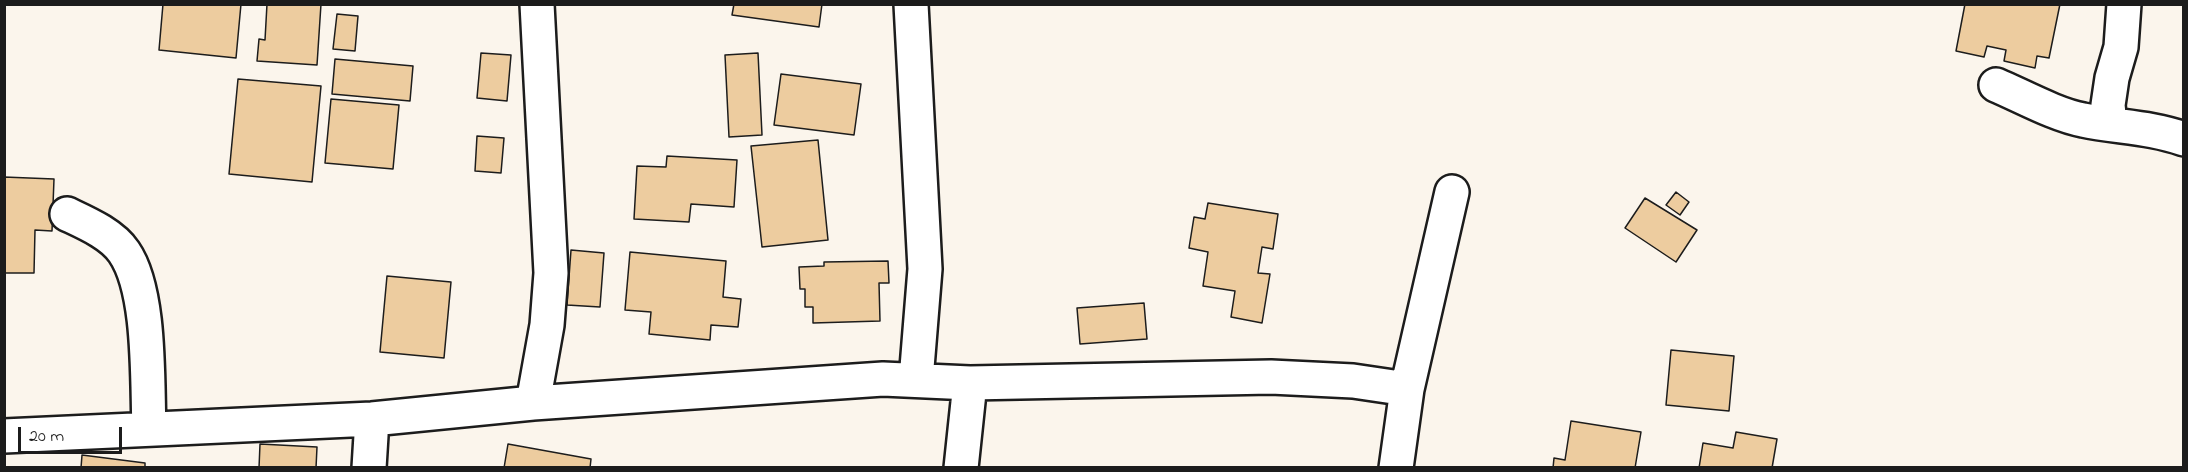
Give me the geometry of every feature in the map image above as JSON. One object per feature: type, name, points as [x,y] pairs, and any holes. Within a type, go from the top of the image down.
[{"type":"street","points":[[533,403],[547,325],[551,273],[537,4]]},
{"type":"street","points":[[911,4],[925,269],[916,380]]},
{"type":"street","points":[[2110,124],[2108,105],[2112,78],[2121,47],[2124,4]]},
{"type":"street","points":[[1996,85],[2081,120],[2172,134],[2184,139]]},
{"type":"street","points":[[1396,468],[1407,389],[1452,192]]},
{"type":"street","points":[[67,214],[103,233],[124,251],[137,280],[144,319],[149,429]]},
{"type":"street","points":[[4,436],[372,419],[533,403],[883,379],[970,383],[1271,377],[1353,381],[1407,389]]},
{"type":"street","points":[[962,468],[970,383]]},
{"type":"street","points":[[369,468],[372,419]]},
{"type":"building","points":[[163,4],[241,4],[236,58],[159,50]]},
{"type":"building","points":[[267,4],[321,4],[317,65],[257,61],[259,39],[265,40]]},
{"type":"building","points":[[734,4],[822,4],[819,27],[732,15]]},
{"type":"building","points":[[1965,4],[2060,4],[2049,58],[2037,56],[2035,68],[2004,61],[2006,50],[1987,46],[1984,57],[1956,51]]},
{"type":"building","points":[[337,14],[358,16],[355,51],[333,49]]},
{"type":"building","points":[[481,53],[511,55],[507,101],[477,98]]},
{"type":"building","points":[[758,53],[762,135],[729,137],[725,55]]},
{"type":"building","points":[[335,59],[413,66],[410,101],[332,94]]},
{"type":"building","points":[[781,74],[861,84],[854,135],[774,125]]},
{"type":"building","points":[[238,79],[321,86],[312,182],[229,174]]},
{"type":"building","points":[[331,99],[399,105],[393,169],[325,163]]},
{"type":"building","points":[[477,136],[504,138],[501,173],[475,171]]},
{"type":"building","points":[[818,140],[828,240],[762,247],[751,146]]},
{"type":"building","points":[[667,156],[737,160],[734,207],[691,204],[689,222],[634,219],[637,166],[666,167]]},
{"type":"building","points":[[4,177],[54,179],[52,231],[35,230],[34,273],[4,273]]},
{"type":"building","points":[[1676,192],[1689,202],[1680,215],[1666,205]]},
{"type":"building","points":[[1645,198],[1697,230],[1676,262],[1625,228]]},
{"type":"building","points":[[1208,203],[1278,214],[1273,249],[1262,247],[1258,273],[1270,274],[1262,323],[1231,317],[1235,291],[1203,286],[1208,252],[1189,248],[1194,217],[1205,219]]},
{"type":"building","points":[[571,250],[604,253],[600,307],[567,305]]},
{"type":"building","points":[[630,252],[726,261],[723,297],[741,299],[738,327],[711,325],[710,340],[649,334],[651,312],[625,310]]},
{"type":"building","points":[[888,261],[889,283],[879,283],[880,321],[813,323],[813,307],[805,307],[805,289],[800,289],[799,267],[824,266],[824,262]]},
{"type":"building","points":[[387,276],[451,282],[444,358],[380,352]]},
{"type":"building","points":[[1144,303],[1147,339],[1080,344],[1077,308]]},
{"type":"building","points":[[1671,350],[1734,356],[1729,411],[1666,405]]},
{"type":"building","points":[[1571,421],[1641,432],[1635,468],[1553,468],[1554,458],[1565,460]]},
{"type":"building","points":[[1736,432],[1777,439],[1772,468],[1699,468],[1703,443],[1733,448]]},
{"type":"building","points":[[260,444],[317,447],[316,468],[259,468]]},
{"type":"building","points":[[508,444],[591,459],[590,468],[504,468]]},
{"type":"building","points":[[82,455],[145,463],[145,468],[81,468]]}]
